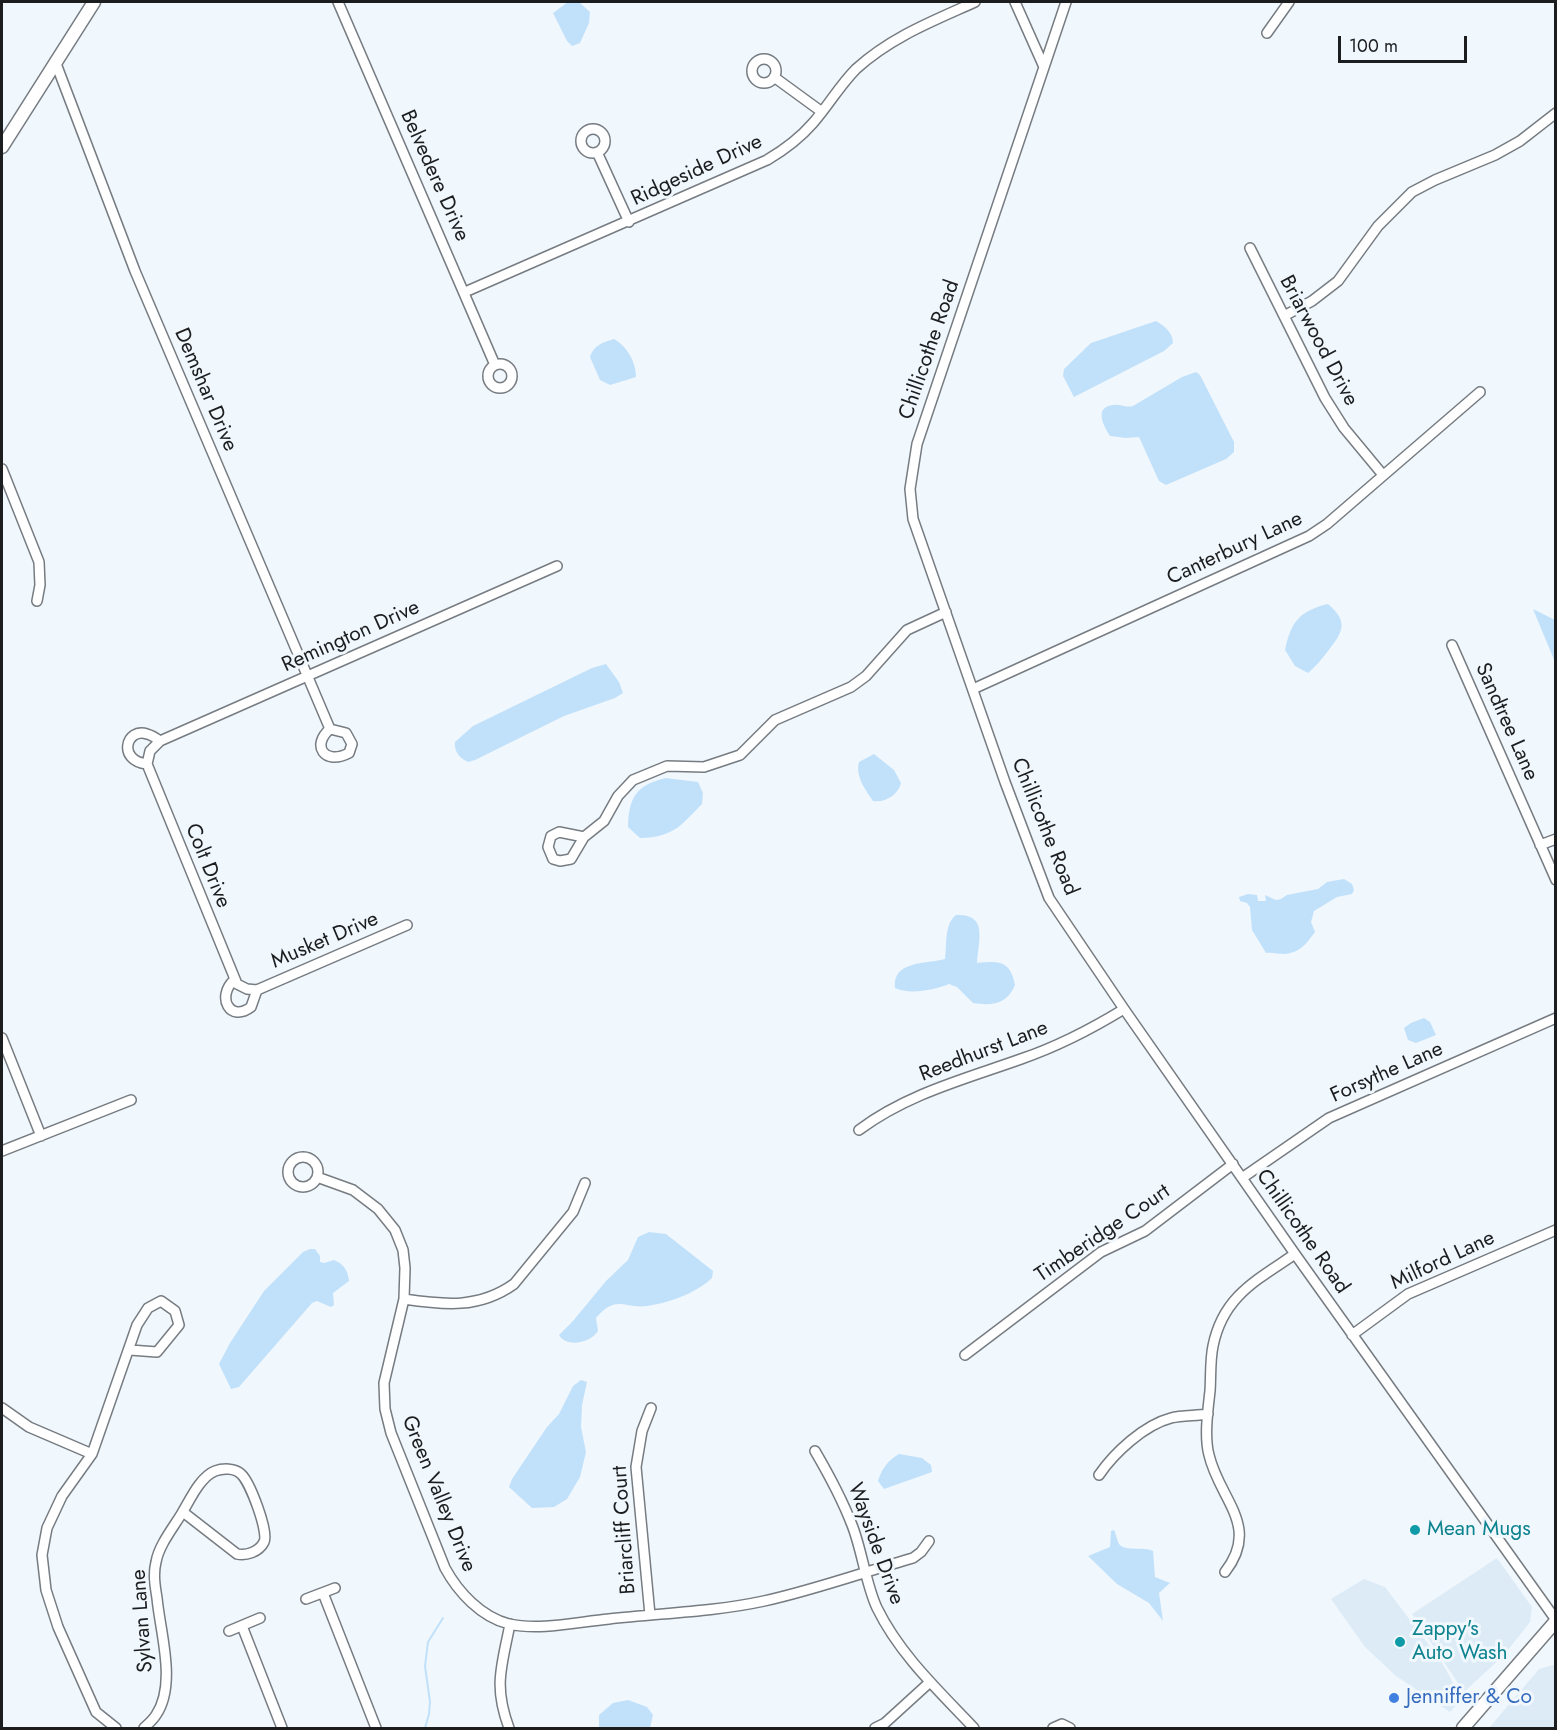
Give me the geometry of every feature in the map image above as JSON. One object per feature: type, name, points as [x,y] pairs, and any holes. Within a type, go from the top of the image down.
[{"type":"main road","points":[[2,147],[94,2]]},
{"type":"main road","points":[[1463,1728],[1556,1621]]},
{"type":"street","name":"Belvedere Drive","points":[[338,2],[495,365]]},
{"type":"street","name":"Ridgeside Drive","points":[[465,292],[767,160],[795,141],[822,112],[854,71],[877,51],[908,32],[975,2]]},
{"type":"street","points":[[1015,2],[1044,66]]},
{"type":"street","name":"Chillicothe Road","points":[[1066,2],[917,444],[910,489],[913,519],[1049,898],[1295,1254],[1556,1621]]},
{"type":"street","points":[[1267,33],[1289,2]]},
{"type":"street","name":"Demshar Drive","points":[[55,62],[135,271],[330,729]]},
{"type":"street","points":[[774,77],[822,112]]},
{"type":"street","points":[[1284,316],[1321,295],[1338,281],[1378,225],[1412,192],[1504,150],[1520,141],[1556,113]]},
{"type":"street","points":[[597,152],[629,222]]},
{"type":"street","name":"Briarwood Drive","points":[[1250,248],[1335,415],[1383,475]]},
{"type":"street","name":"Canterbury Lane","points":[[973,689],[1310,536],[1327,524],[1480,392]]},
{"type":"street","points":[[2,469],[39,562],[40,585],[37,601]]},
{"type":"street","name":"Remington Drive","points":[[160,741],[558,566]]},
{"type":"street","points":[[584,837],[603,821],[618,796],[633,780],[667,766],[704,766],[740,754],[775,720],[851,687],[866,676],[907,630],[946,612]]},
{"type":"street","name":"Sandtree Lane","points":[[1452,645],[1556,880]]},
{"type":"street","name":"Colt Drive","points":[[160,741],[140,733],[129,740],[128,753],[132,759],[147,764],[234,980]]},
{"type":"street","points":[[147,764],[150,752],[160,741]]},
{"type":"street","points":[[1540,845],[1556,838]]},
{"type":"street","name":"Musket Drive","points":[[256,990],[407,925]]},
{"type":"street","points":[[234,980],[241,987],[256,990],[251,1007],[243,1012],[234,1011],[228,1006],[225,996],[234,980]]},
{"type":"street","name":"Reedhurst Lane","points":[[859,1130],[894,1107],[946,1084],[1024,1058],[1102,1023],[1124,1009]]},
{"type":"street","name":"Forsythe Lane","points":[[1242,1178],[1329,1118],[1556,1018]]},
{"type":"street","points":[[2,1038],[41,1136]]},
{"type":"street","points":[[2,1151],[131,1100]]},
{"type":"street","name":"Timberidge Court","points":[[965,1355],[1101,1252],[1145,1231],[1233,1164]]},
{"type":"street","name":"Green Valley Drive","points":[[317,1177],[353,1190],[378,1209],[395,1230],[403,1250],[404,1299],[384,1383],[385,1409],[391,1433],[445,1568],[455,1587],[477,1607],[492,1616],[510,1624],[551,1625],[708,1610],[762,1602],[913,1558],[929,1541]]},
{"type":"street","points":[[404,1299],[442,1305],[467,1303],[505,1290],[521,1276],[573,1212],[585,1183]]},
{"type":"street","name":"Milford Lane","points":[[1352,1335],[1408,1294],[1556,1230]]},
{"type":"street","points":[[1225,1572],[1238,1551],[1240,1530],[1234,1509],[1208,1454],[1208,1414],[1213,1347],[1219,1322],[1230,1304],[1243,1290],[1295,1254]]},
{"type":"street","points":[[116,1728],[96,1712],[57,1627],[46,1590],[42,1555],[46,1528],[62,1496],[92,1454],[137,1325],[148,1308],[160,1301],[175,1311],[179,1325],[157,1352],[130,1350]]},
{"type":"street","points":[[2,1408],[29,1427],[92,1454]]},
{"type":"street","name":"Briarcliff Court","points":[[650,1615],[636,1467],[642,1431],[651,1408]]},
{"type":"street","points":[[1099,1475],[1110,1459],[1150,1427],[1170,1418],[1208,1414]]},
{"type":"street","name":"Wayside Drive","points":[[815,1451],[833,1482],[852,1525],[876,1605],[887,1626],[896,1641],[930,1682],[974,1728]]},
{"type":"street","name":"Sylvan Lane","points":[[144,1728],[157,1714],[164,1696],[165,1650],[154,1574],[156,1559],[183,1512],[207,1476],[216,1470],[231,1469],[241,1473],[266,1531],[265,1541],[258,1549],[244,1555],[237,1554],[183,1512]]},
{"type":"street","points":[[306,1599],[334,1588]]},
{"type":"street","points":[[324,1593],[377,1728]]},
{"type":"street","points":[[229,1631],[260,1618]]},
{"type":"street","points":[[509,1728],[501,1702],[499,1678],[510,1624]]},
{"type":"street","points":[[242,1626],[282,1728]]},
{"type":"street","points":[[875,1728],[885,1723],[930,1682]]},
{"type":"street","points":[[1053,1728],[1062,1724],[1070,1728]]},
{"type":"shaded area","points":[[1497,1558],[1532,1607],[1530,1622],[1504,1655],[1464,1692],[1412,1614]]},
{"type":"shaded area","points":[[1364,1579],[1385,1587],[1441,1661],[1456,1688],[1459,1702],[1450,1712],[1396,1676],[1365,1647],[1331,1599]]},
{"type":"shaded area","points":[[1553,1665],[1556,1667],[1555,1728],[1489,1728],[1539,1669]]},
{"type":"water","points":[[568,2],[579,2],[590,12],[589,23],[580,43],[572,46],[567,41],[553,13]]},
{"type":"water","points":[[1156,321],[1168,330],[1173,343],[1164,351],[1074,397],[1063,376],[1064,369],[1091,343]]},
{"type":"water","points":[[614,339],[630,355],[636,377],[610,385],[600,380],[590,357],[599,345]]},
{"type":"water","points":[[1196,372],[1200,375],[1234,442],[1234,452],[1226,459],[1166,485],[1159,481],[1139,437],[1110,436],[1103,422],[1102,413],[1107,406],[1133,406],[1182,377]]},
{"type":"water","points":[[1328,604],[1339,616],[1342,627],[1333,644],[1308,673],[1295,666],[1285,650],[1287,640],[1294,625],[1303,614]]},
{"type":"water","points":[[1533,609],[1555,620],[1555,662]]},
{"type":"water","points":[[606,664],[619,682],[623,693],[615,698],[564,716],[475,760],[468,762],[458,754],[455,742],[473,726],[592,668]]},
{"type":"water","points":[[874,754],[894,770],[901,783],[894,794],[878,801],[873,801],[858,772],[859,762]]},
{"type":"water","points":[[666,778],[698,782],[703,793],[702,804],[682,824],[669,833],[640,838],[628,827],[633,800],[636,794],[648,784]]},
{"type":"water","points":[[1344,879],[1352,884],[1354,890],[1352,894],[1337,897],[1314,911],[1311,922],[1315,932],[1303,947],[1285,954],[1266,953],[1252,930],[1250,907],[1247,903],[1240,901],[1239,897],[1248,894],[1257,895],[1258,901],[1266,901],[1265,895],[1276,900],[1287,895],[1318,889],[1327,882]]},
{"type":"water","points":[[956,915],[973,919],[977,924],[979,938],[977,963],[997,962],[1010,971],[1015,985],[1003,1000],[993,1004],[973,1003],[957,987],[949,984],[922,991],[895,988],[899,972],[905,968],[945,959],[948,929]]},
{"type":"water","points":[[1424,1018],[1430,1022],[1436,1035],[1416,1043],[1408,1040],[1404,1028]]},
{"type":"water","points":[[649,1232],[666,1234],[713,1271],[712,1278],[690,1293],[664,1302],[647,1306],[615,1304],[609,1306],[596,1318],[598,1331],[590,1339],[573,1343],[562,1339],[559,1335],[606,1281],[628,1260],[638,1237]]},
{"type":"water","points":[[315,1249],[320,1256],[320,1262],[334,1260],[343,1266],[349,1281],[333,1293],[334,1305],[331,1307],[317,1301],[312,1303],[239,1387],[231,1389],[219,1364],[230,1343],[264,1291],[303,1252]]},
{"type":"water","points":[[581,1380],[587,1382],[582,1405],[581,1427],[586,1452],[580,1477],[567,1499],[554,1507],[532,1508],[509,1487],[512,1479],[547,1427],[559,1414],[573,1386]]},
{"type":"water","points":[[899,1454],[922,1458],[931,1465],[932,1472],[884,1489],[878,1481],[881,1473],[888,1462]]},
{"type":"water","points":[[1114,1530],[1122,1546],[1153,1551],[1155,1577],[1170,1583],[1159,1593],[1163,1621],[1149,1603],[1117,1584],[1088,1556],[1110,1547],[1111,1531]]},
{"type":"water","points":[[628,1700],[647,1707],[653,1715],[650,1728],[599,1728],[599,1715],[613,1703]]},
{"type":"waterway","points":[[425,1728],[430,1702],[425,1666],[428,1642],[443,1618]]},
{"type":"place","name":"Mean Mugs","points":[[1415,1530]]},
{"type":"place","name":"Zappy's Auto Wash","points":[[1400,1642]]},
{"type":"place","name":"Jenniffer & Co","points":[[1394,1698]]}]
